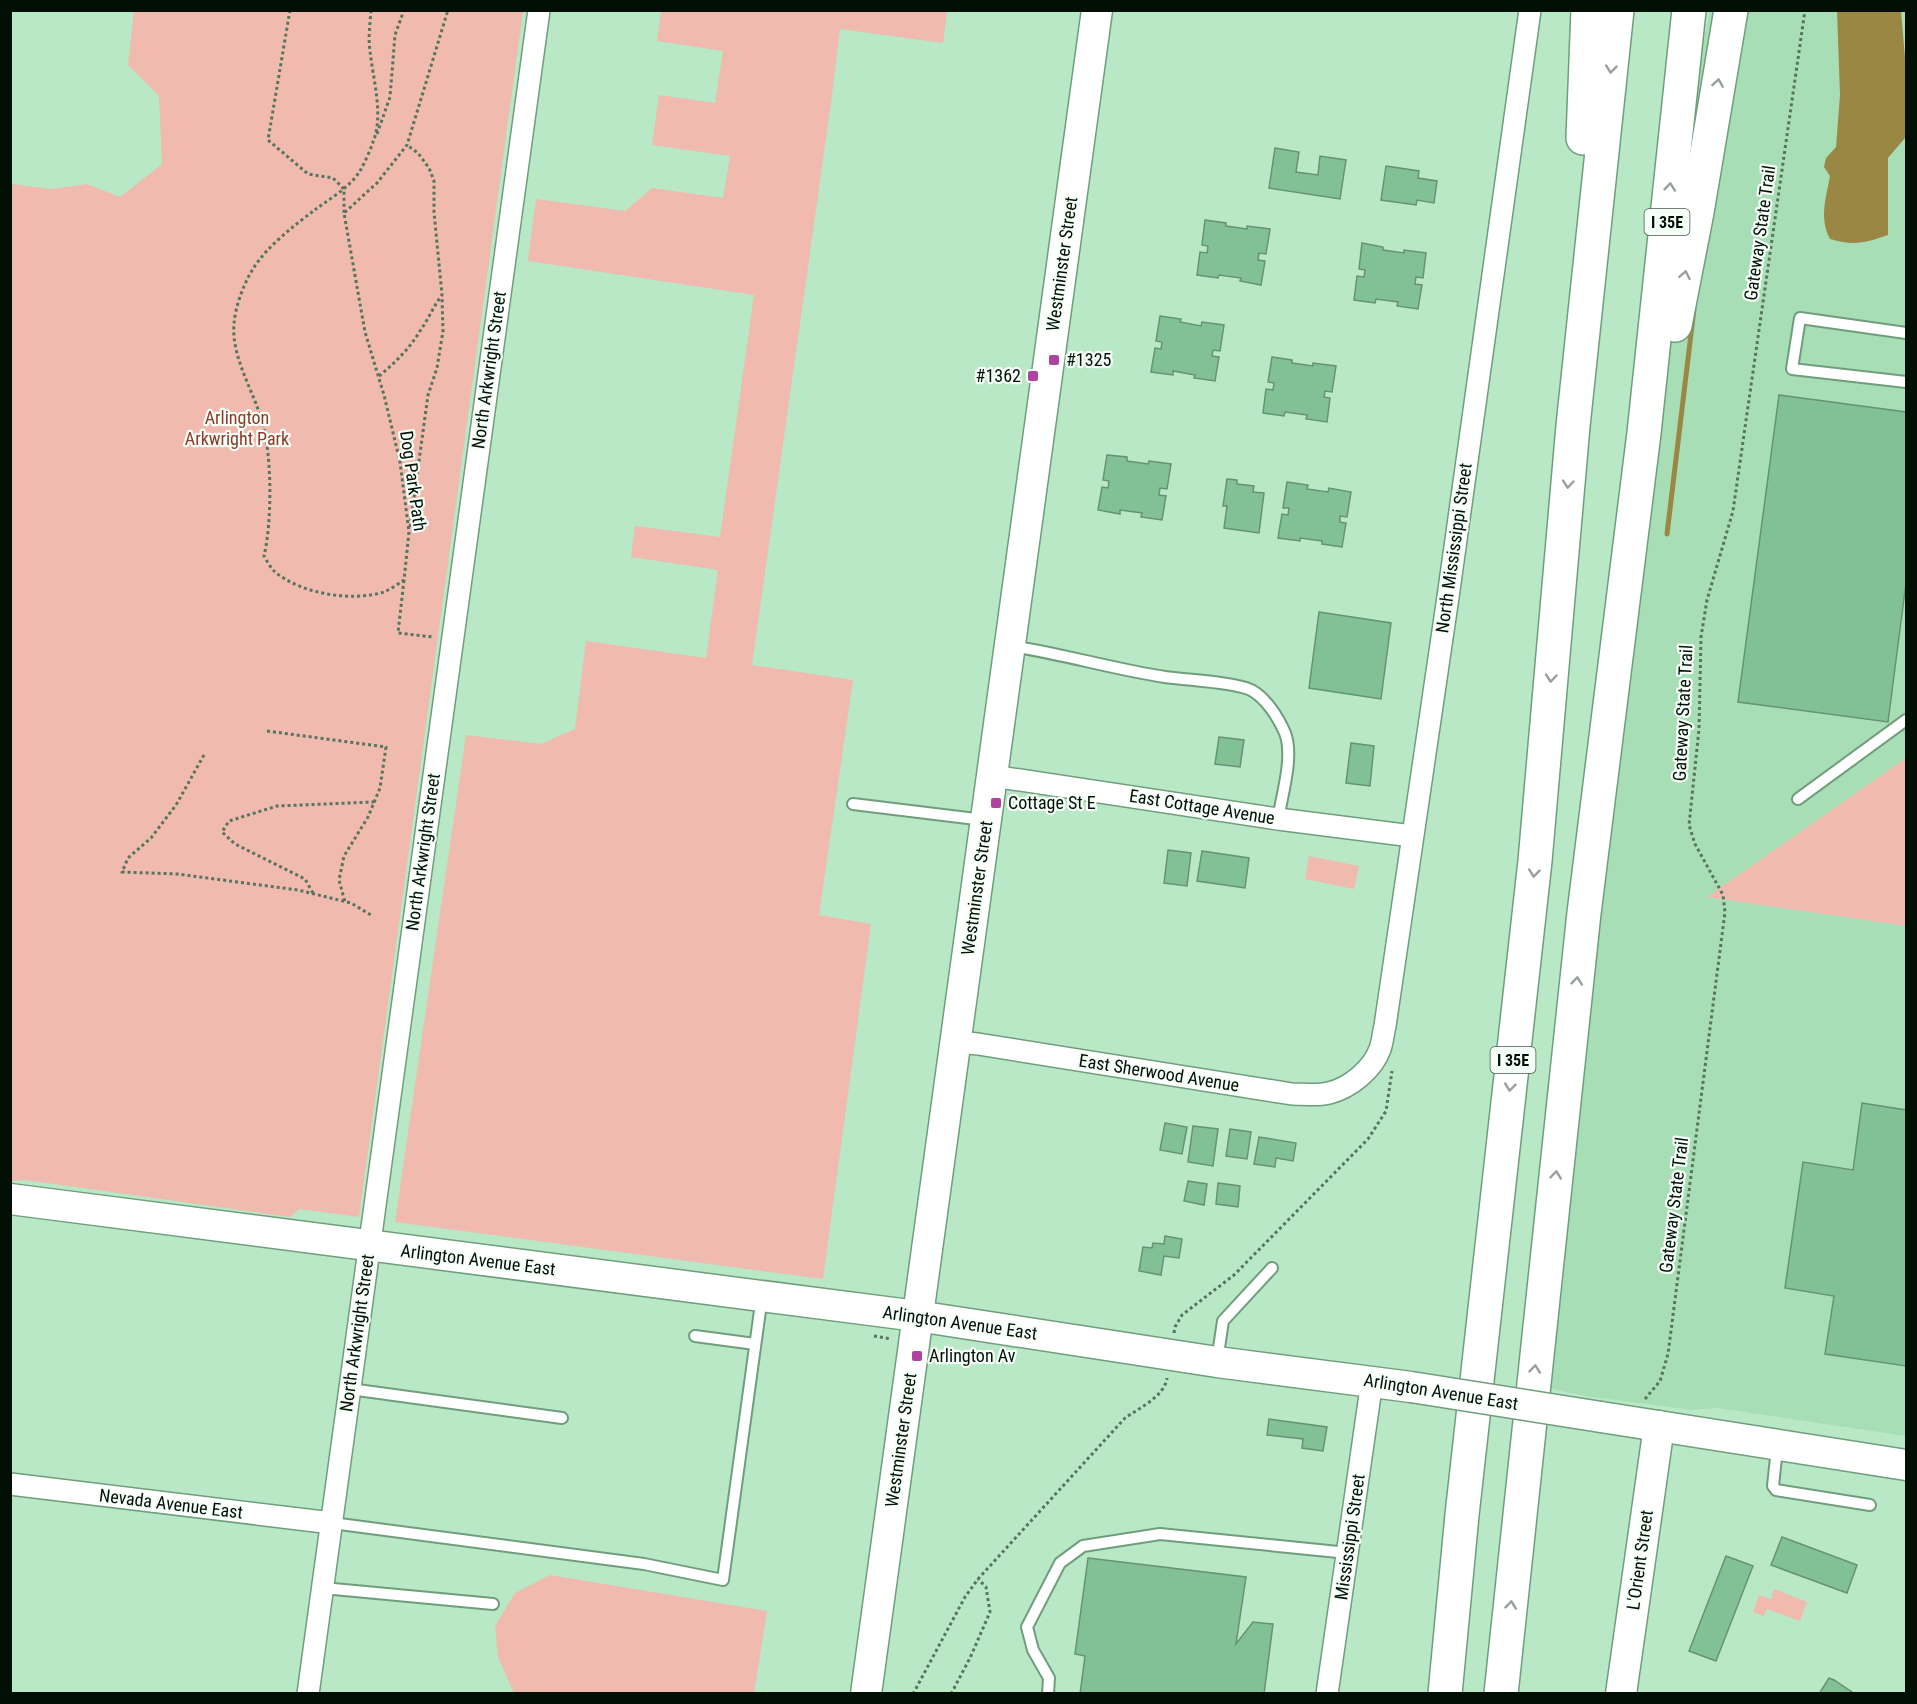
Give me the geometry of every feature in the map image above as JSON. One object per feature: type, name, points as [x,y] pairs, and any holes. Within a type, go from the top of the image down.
[{"type":"highway","points":[[1573,426],[1570,340],[1588,10]]},
{"type":"highway","name":"I 35E","points":[[1445,1694],[1462,1515],[1535,861],[1573,426],[1617,10]]},
{"type":"highway","name":"I 35E","points":[[1501,1694],[1584,913],[1644,433],[1689,10]]},
{"type":"highway","points":[[1644,433],[1671,349],[1731,10]]},
{"type":"street","name":"North Arkwright Street","points":[[308,1694],[539,10]]},
{"type":"street","name":"Westminster Street","points":[[866,1694],[1097,10]]},
{"type":"street","name":"North Mississippi Street","points":[[1358,1078],[1372,1063],[1381,1047],[1448,597],[1530,10]]},
{"type":"street","name":"East Cottage Avenue","points":[[993,776],[1278,819],[1412,836]]},
{"type":"street","name":"East Sherwood Avenue","points":[[956,1042],[989,1045],[1292,1094],[1330,1093],[1358,1078]]},
{"type":"street","name":"Arlington Avenue East","points":[[10,1199],[918,1316],[1216,1362],[1372,1381],[1906,1465]]},
{"type":"street","name":"Mississippi Street","points":[[1327,1694],[1372,1381]]},
{"type":"street","name":"L'Orient Street","points":[[1621,1694],[1659,1426]]},
{"type":"street","name":"Nevada Avenue East","points":[[10,1484],[332,1523]]},
{"type":"lane","points":[[1906,333],[1800,318],[1792,369],[1906,382]]},
{"type":"lane","points":[[1010,646],[1050,652],[1115,668],[1250,689],[1259,695],[1271,710],[1285,733],[1287,742],[1288,764],[1278,819]]},
{"type":"lane","points":[[1798,799],[1906,720]]},
{"type":"lane","points":[[853,804],[985,820]]},
{"type":"lane","points":[[1216,1362],[1223,1321],[1272,1268]]},
{"type":"lane","points":[[332,1523],[644,1563],[723,1580],[762,1296]]},
{"type":"lane","points":[[695,1336],[754,1344]]},
{"type":"lane","points":[[350,1389],[562,1418]]},
{"type":"lane","points":[[1778,1444],[1773,1486],[1776,1490],[1870,1504]]},
{"type":"lane","points":[[1048,1694],[1049,1678],[1033,1650],[1027,1628],[1060,1563],[1083,1546],[1160,1534],[1348,1553]]},
{"type":"lane","points":[[323,1588],[493,1605]]},
{"type":"path","points":[[290,10],[268,140],[308,174],[333,178],[344,189]]},
{"type":"path","points":[[371,10],[369,49],[377,107],[375,139]]},
{"type":"path","points":[[404,10],[395,35],[390,97],[360,172],[344,189],[305,217],[253,268],[242,295],[234,325],[238,358],[263,425],[268,455],[267,543],[264,556],[273,570],[301,587],[352,596],[385,591],[404,580]]},
{"type":"path","points":[[344,213],[377,183],[407,146],[448,10]]},
{"type":"path","name":"Gateway State Trail","points":[[1638,1403],[1647,1398],[1660,1382],[1668,1354],[1725,912],[1723,895],[1695,844],[1689,825],[1700,720],[1701,637],[1707,600],[1733,511],[1805,10]]},
{"type":"path","points":[[407,146],[418,153],[429,168],[434,181],[434,212],[443,332],[437,368],[427,405],[409,532]]},
{"type":"path","name":"Dog Park Path","points":[[344,189],[344,213],[365,332],[379,376],[400,462],[409,532],[398,633],[452,639]]},
{"type":"path","points":[[379,376],[393,365],[409,346],[442,295]]},
{"type":"path","points":[[267,731],[386,747],[380,788],[344,856],[339,880],[345,902]]},
{"type":"path","points":[[204,755],[176,805],[151,838],[128,858],[122,872],[177,874],[298,890],[345,902],[371,915]]},
{"type":"path","points":[[313,893],[305,879],[235,844],[222,832],[229,820],[277,806],[374,802]]},
{"type":"path","points":[[1174,1335],[1182,1315],[1234,1275],[1368,1139],[1386,1111],[1392,1070]]},
{"type":"path","points":[[914,1693],[965,1597],[978,1579],[1125,1419],[1154,1398],[1167,1383]]},
{"type":"path","points":[[951,1694],[990,1612],[986,1587],[978,1579]]},
{"type":"shaded area","points":[[1710,11],[1906,11],[1906,1436],[1718,1408],[1692,1410],[1585,1396],[1544,1387],[1692,96]]},
{"type":"shaded area","points":[[1837,11],[1901,11],[1906,69],[1906,132],[1905,138],[1888,158],[1888,235],[1859,243],[1830,239],[1824,216],[1830,176],[1824,167],[1826,158],[1836,147],[1840,95]]},
{"type":"green space","name":"Arlington Arkwright Park","points":[[134,11],[523,11],[359,1217],[299,1209],[290,1217],[25,1180],[11,1181],[11,184],[52,189],[87,184],[120,197],[162,164],[159,96],[128,65]]},
{"type":"green space","points":[[661,11],[947,11],[943,43],[840,29],[752,665],[853,680],[819,915],[871,924],[823,1279],[395,1222],[466,735],[541,744],[575,729],[586,641],[706,658],[718,570],[631,557],[635,526],[720,537],[754,295],[528,261],[536,199],[625,211],[652,188],[723,198],[730,156],[652,145],[659,95],[715,103],[723,51],[657,41]]},
{"type":"green space","points":[[1906,758],[1906,926],[1707,897]]},
{"type":"green space","points":[[1309,856],[1359,866],[1354,889],[1305,879]]},
{"type":"green space","points":[[550,1575],[767,1611],[754,1693],[514,1693],[498,1657],[495,1626],[515,1593]]},
{"type":"green space","points":[[1774,1589],[1807,1602],[1800,1621],[1767,1609],[1764,1616],[1753,1612],[1759,1595],[1771,1599]]},
{"type":"building","points":[[1275,148],[1299,152],[1296,172],[1318,175],[1320,156],[1346,160],[1340,199],[1269,188]]},
{"type":"building","points":[[1386,166],[1419,171],[1418,178],[1437,181],[1434,203],[1417,200],[1416,205],[1381,200]]},
{"type":"building","points":[[1205,220],[1247,229],[1247,226],[1270,229],[1266,254],[1259,253],[1258,260],[1265,261],[1261,285],[1240,281],[1241,278],[1197,275],[1200,252],[1207,253],[1208,246],[1202,245]]},
{"type":"building","points":[[1362,243],[1383,247],[1383,250],[1426,253],[1423,278],[1416,277],[1415,284],[1422,285],[1418,309],[1397,306],[1398,302],[1376,299],[1375,303],[1354,300],[1357,276],[1364,277],[1365,270],[1359,269]]},
{"type":"building","points":[[1160,316],[1181,319],[1180,322],[1201,326],[1202,322],[1224,325],[1220,351],[1213,350],[1212,356],[1219,357],[1215,381],[1194,378],[1195,375],[1173,371],[1173,375],[1151,372],[1155,348],[1161,349],[1162,342],[1156,341]]},
{"type":"building","points":[[1272,357],[1313,366],[1313,363],[1336,366],[1332,392],[1325,391],[1324,397],[1330,398],[1327,422],[1306,419],[1307,415],[1285,412],[1284,416],[1263,413],[1266,389],[1273,390],[1274,383],[1268,382]]},
{"type":"building","points":[[1779,395],[1906,412],[1906,583],[1888,722],[1738,702]]},
{"type":"building","points":[[1107,455],[1127,457],[1127,461],[1148,464],[1149,461],[1171,464],[1167,489],[1160,488],[1159,495],[1166,496],[1162,520],[1141,517],[1142,513],[1120,510],[1120,514],[1098,510],[1102,487],[1108,488],[1109,481],[1103,480]]},
{"type":"building","points":[[1227,479],[1237,480],[1237,484],[1254,486],[1253,492],[1264,493],[1259,533],[1224,528],[1227,506],[1223,506]]},
{"type":"building","points":[[1287,482],[1308,485],[1307,489],[1328,492],[1329,488],[1351,492],[1347,517],[1340,516],[1340,522],[1346,523],[1342,547],[1322,544],[1322,541],[1278,538],[1282,514],[1288,515],[1289,508],[1283,508]]},
{"type":"building","points":[[1319,612],[1391,623],[1381,699],[1309,688]]},
{"type":"building","points":[[1219,737],[1244,740],[1240,767],[1215,764]]},
{"type":"building","points":[[1351,743],[1374,746],[1370,786],[1346,783]]},
{"type":"building","points":[[1168,850],[1191,853],[1187,886],[1164,883]]},
{"type":"building","points":[[1202,851],[1249,858],[1245,888],[1197,881]]},
{"type":"building","points":[[1862,1103],[1906,1110],[1906,1366],[1825,1354],[1834,1296],[1785,1288],[1803,1162],[1853,1170]]},
{"type":"building","points":[[1165,1123],[1187,1127],[1182,1154],[1160,1150]]},
{"type":"building","points":[[1193,1126],[1218,1129],[1213,1166],[1188,1162]]},
{"type":"building","points":[[1230,1129],[1251,1132],[1247,1159],[1226,1156]]},
{"type":"building","points":[[1259,1137],[1296,1143],[1293,1161],[1276,1158],[1275,1167],[1254,1164]]},
{"type":"building","points":[[1188,1181],[1207,1184],[1204,1205],[1184,1201]]},
{"type":"building","points":[[1218,1183],[1240,1186],[1238,1207],[1216,1204]]},
{"type":"building","points":[[1165,1236],[1182,1239],[1179,1258],[1164,1256],[1161,1275],[1139,1271],[1143,1247],[1152,1248],[1153,1243],[1164,1244]]},
{"type":"building","points":[[1269,1419],[1327,1427],[1323,1451],[1302,1448],[1303,1439],[1267,1435]]},
{"type":"building","points":[[1782,1537],[1857,1565],[1847,1593],[1771,1565]]},
{"type":"building","points":[[1726,1556],[1753,1566],[1716,1661],[1689,1651]]},
{"type":"building","points":[[1088,1558],[1246,1577],[1236,1644],[1253,1622],[1273,1624],[1264,1694],[1080,1694],[1085,1656],[1075,1654]]},
{"type":"building","points":[[1829,1678],[1834,1680],[1855,1694],[1819,1694]]},
{"type":"waterway","points":[[1667,534],[1694,309]]},
{"type":"place","name":"#1325","points":[[1054,360]]},
{"type":"place","name":"#1362","points":[[1033,376]]},
{"type":"place","name":"Cottage St E","points":[[996,803]]},
{"type":"place","name":"Arlington Av","points":[[917,1356]]}]
